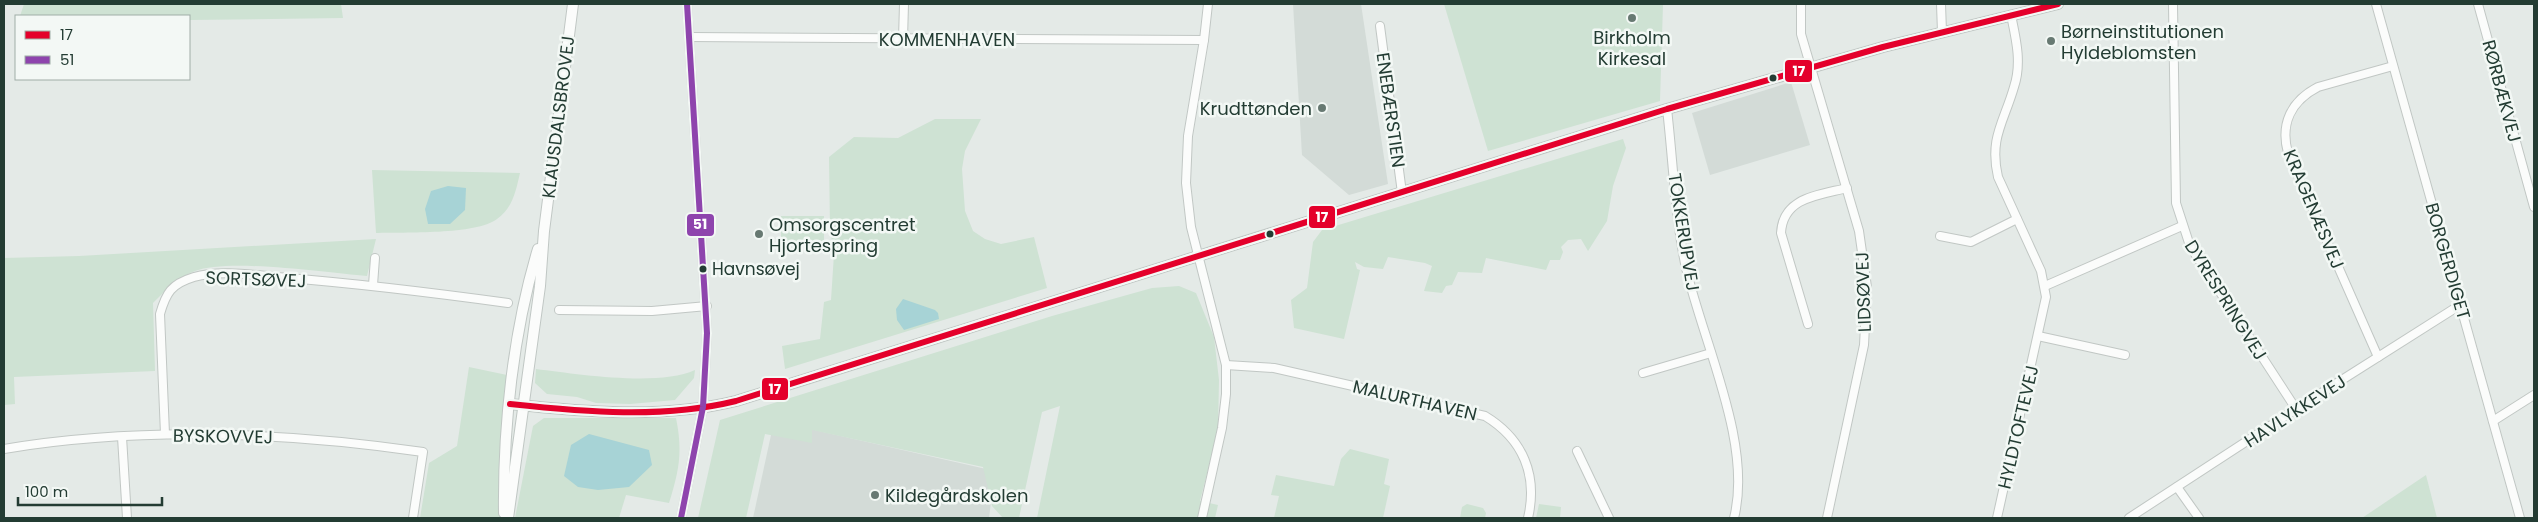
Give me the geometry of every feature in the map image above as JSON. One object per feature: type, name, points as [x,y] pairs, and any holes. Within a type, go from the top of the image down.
[{"type":"street","name":"KLAUSDALSBROVEJ","points":[[506,518],[540,286],[544,231],[573,4]]},
{"type":"street","points":[[681,518],[703,407],[707,306],[687,4]]},
{"type":"street","points":[[904,4],[904,39]]},
{"type":"street","points":[[1202,518],[1222,428],[1226,364],[1198,255],[1187,192],[1188,136],[1208,4]]},
{"type":"street","name":"LIDSØVEJ","points":[[1801,4],[1800,34],[1809,69],[1847,188],[1864,259],[1866,316],[1859,373],[1827,518]]},
{"type":"street","points":[[1941,4],[1942,32]]},
{"type":"street","points":[[510,404],[616,413],[677,412],[736,401],[1667,109],[1942,32],[2058,4]]},
{"type":"street","name":"DYRESPRINGVEJ","points":[[2173,4],[2176,203],[2182,226],[2190,246],[2296,408]]},
{"type":"street","name":"BORGERDIGET","points":[[2376,4],[2520,518]]},
{"type":"street","name":"RØRBÆKVEJ","points":[[2478,4],[2534,207]]},
{"type":"street","name":"HYLDTOFTEVEJ","points":[[1997,518],[2044,307],[2045,286],[1998,176],[1994,151],[1999,125],[2014,87],[2018,68],[2018,53],[2011,15]]},
{"type":"street","name":"ENEBÆRSTIEN","points":[[1380,26],[1402,193]]},
{"type":"street","name":"KOMMENHAVEN","points":[[689,37],[1204,40]]},
{"type":"street","name":"KRAGENÆSVEJ","points":[[2378,356],[2288,153],[2285,130],[2292,108],[2308,92],[2318,87],[2393,66]]},
{"type":"street","name":"TOKKERUPVEJ","points":[[1667,109],[1686,265],[1737,452],[1740,488],[1734,518]]},
{"type":"street","points":[[1808,324],[1781,233],[1782,223],[1791,206],[1799,201],[1847,188]]},
{"type":"street","points":[[1940,236],[1971,242],[2017,219]]},
{"type":"street","points":[[2045,286],[2182,226]]},
{"type":"street","name":"KLAUSDALSBROVEJ","points":[[506,518],[504,471],[510,404],[524,294],[544,231]]},
{"type":"street","points":[[373,285],[375,258]]},
{"type":"street","name":"SORTSØVEJ","points":[[165,434],[160,314],[165,295],[178,284],[209,274],[373,285],[508,303]]},
{"type":"street","name":"HAVLYKKEVEJ","points":[[2129,518],[2296,408],[2460,305]]},
{"type":"street","points":[[559,310],[652,311],[707,306]]},
{"type":"street","points":[[2038,336],[2125,355]]},
{"type":"street","points":[[1643,374],[1711,353]]},
{"type":"street","name":"MALURTHAVEN","points":[[1226,364],[1253,365],[1298,372],[1484,416],[1509,434],[1526,459],[1532,489],[1528,518]]},
{"type":"street","points":[[2492,421],[2534,395]]},
{"type":"street","name":"BYSKOVVEJ","points":[[4,449],[165,434],[229,434],[333,441],[423,452],[413,518]]},
{"type":"street","points":[[122,437],[127,518]]},
{"type":"street","points":[[1577,451],[1609,518]]},
{"type":"street","points":[[2178,487],[2199,518]]},
{"type":"shaded area","points":[[1293,4],[1361,4],[1388,184],[1349,195],[1302,155]]},
{"type":"shaded area","points":[[1791,82],[1810,145],[1710,175],[1692,113]]},
{"type":"shaded area","name":"Kildegårdskolen","points":[[810,429],[995,471],[989,518],[753,518],[771,435]]},
{"type":"green space","points":[[24,4],[341,4],[343,18],[190,20],[190,15],[20,15]]},
{"type":"green space","points":[[1444,4],[1663,4],[1660,101],[1488,151]]},
{"type":"green space","points":[[935,119],[981,119],[965,151],[962,169],[965,211],[973,231],[985,239],[1001,244],[1034,237],[1047,288],[785,369],[782,346],[820,339],[824,302],[831,300],[834,254],[830,229],[829,157],[854,137],[898,138]]},
{"type":"green space","points":[[1623,139],[1626,148],[1613,186],[1607,221],[1588,251],[1581,239],[1568,240],[1561,247],[1563,252],[1560,260],[1550,260],[1546,270],[1486,258],[1482,273],[1458,272],[1452,285],[1446,286],[1442,293],[1424,291],[1432,266],[1425,263],[1388,257],[1383,269],[1364,267],[1355,262],[1357,269],[1360,270],[1344,339],[1294,328],[1291,300],[1307,288],[1313,242],[1322,230]]},
{"type":"green space","points":[[372,170],[520,173],[513,198],[507,210],[497,219],[487,224],[473,228],[439,232],[376,233]]},
{"type":"green space","points":[[781,216],[824,216],[824,245],[781,246]]},
{"type":"green space","points":[[376,239],[367,276],[254,266],[211,267],[195,271],[172,285],[153,303],[155,371],[14,377],[15,404],[4,405],[4,258],[79,256]]},
{"type":"green space","points":[[1179,286],[1196,293],[1214,337],[1219,380],[1218,430],[1200,501],[1218,505],[1215,518],[1037,518],[1060,406],[1042,412],[1019,518],[1003,518],[992,506],[983,467],[812,430],[812,443],[765,434],[746,518],[698,518],[720,420],[1052,316],[1152,288]]},
{"type":"green space","points":[[469,367],[507,375],[499,469],[500,518],[420,518],[429,463],[457,446]]},
{"type":"green space","points":[[536,369],[617,378],[660,378],[695,370],[694,378],[675,400],[630,404],[596,403],[577,397],[547,394],[535,383]]},
{"type":"green space","points":[[544,418],[676,418],[679,461],[669,503],[626,495],[619,518],[515,518],[533,426]]},
{"type":"green space","points":[[1350,449],[1389,459],[1384,484],[1390,486],[1383,518],[1274,518],[1279,496],[1271,495],[1276,475],[1334,486],[1341,459]]},
{"type":"green space","points":[[2426,475],[2437,518],[2362,518]]},
{"type":"green space","points":[[1467,504],[1483,508],[1486,513],[1485,518],[1460,518],[1462,507]]},
{"type":"green space","points":[[1539,504],[1561,507],[1560,518],[1536,518]]},
{"type":"water","points":[[448,186],[466,188],[465,210],[450,224],[428,224],[425,209],[431,191]]},
{"type":"water","points":[[903,299],[935,310],[938,313],[939,319],[904,330],[897,320],[896,309]]},
{"type":"water","points":[[589,434],[649,450],[652,465],[629,487],[598,490],[578,487],[564,476],[571,445]]},
{"type":"transit line","name":"51","points":[[681,518],[703,407],[707,333],[687,4]]},
{"type":"transit line","name":"17","points":[[510,404],[595,411],[652,412],[708,407],[736,401],[1667,109],[1883,47],[2058,4]]},
{"type":"place","name":"Birkholm Kirkesal","points":[[1632,18]]},
{"type":"place","name":"Børneinstitutionen Hyldeblomsten","points":[[2051,41]]},
{"type":"place","name":"Krudttønden","points":[[1322,108]]},
{"type":"place","name":"Omsorgscentret Hjortespring","points":[[759,234]]},
{"type":"place","name":"Havnsøvej","points":[[703,269]]},
{"type":"place","name":"Kildegårdskolen","points":[[875,495]]}]
